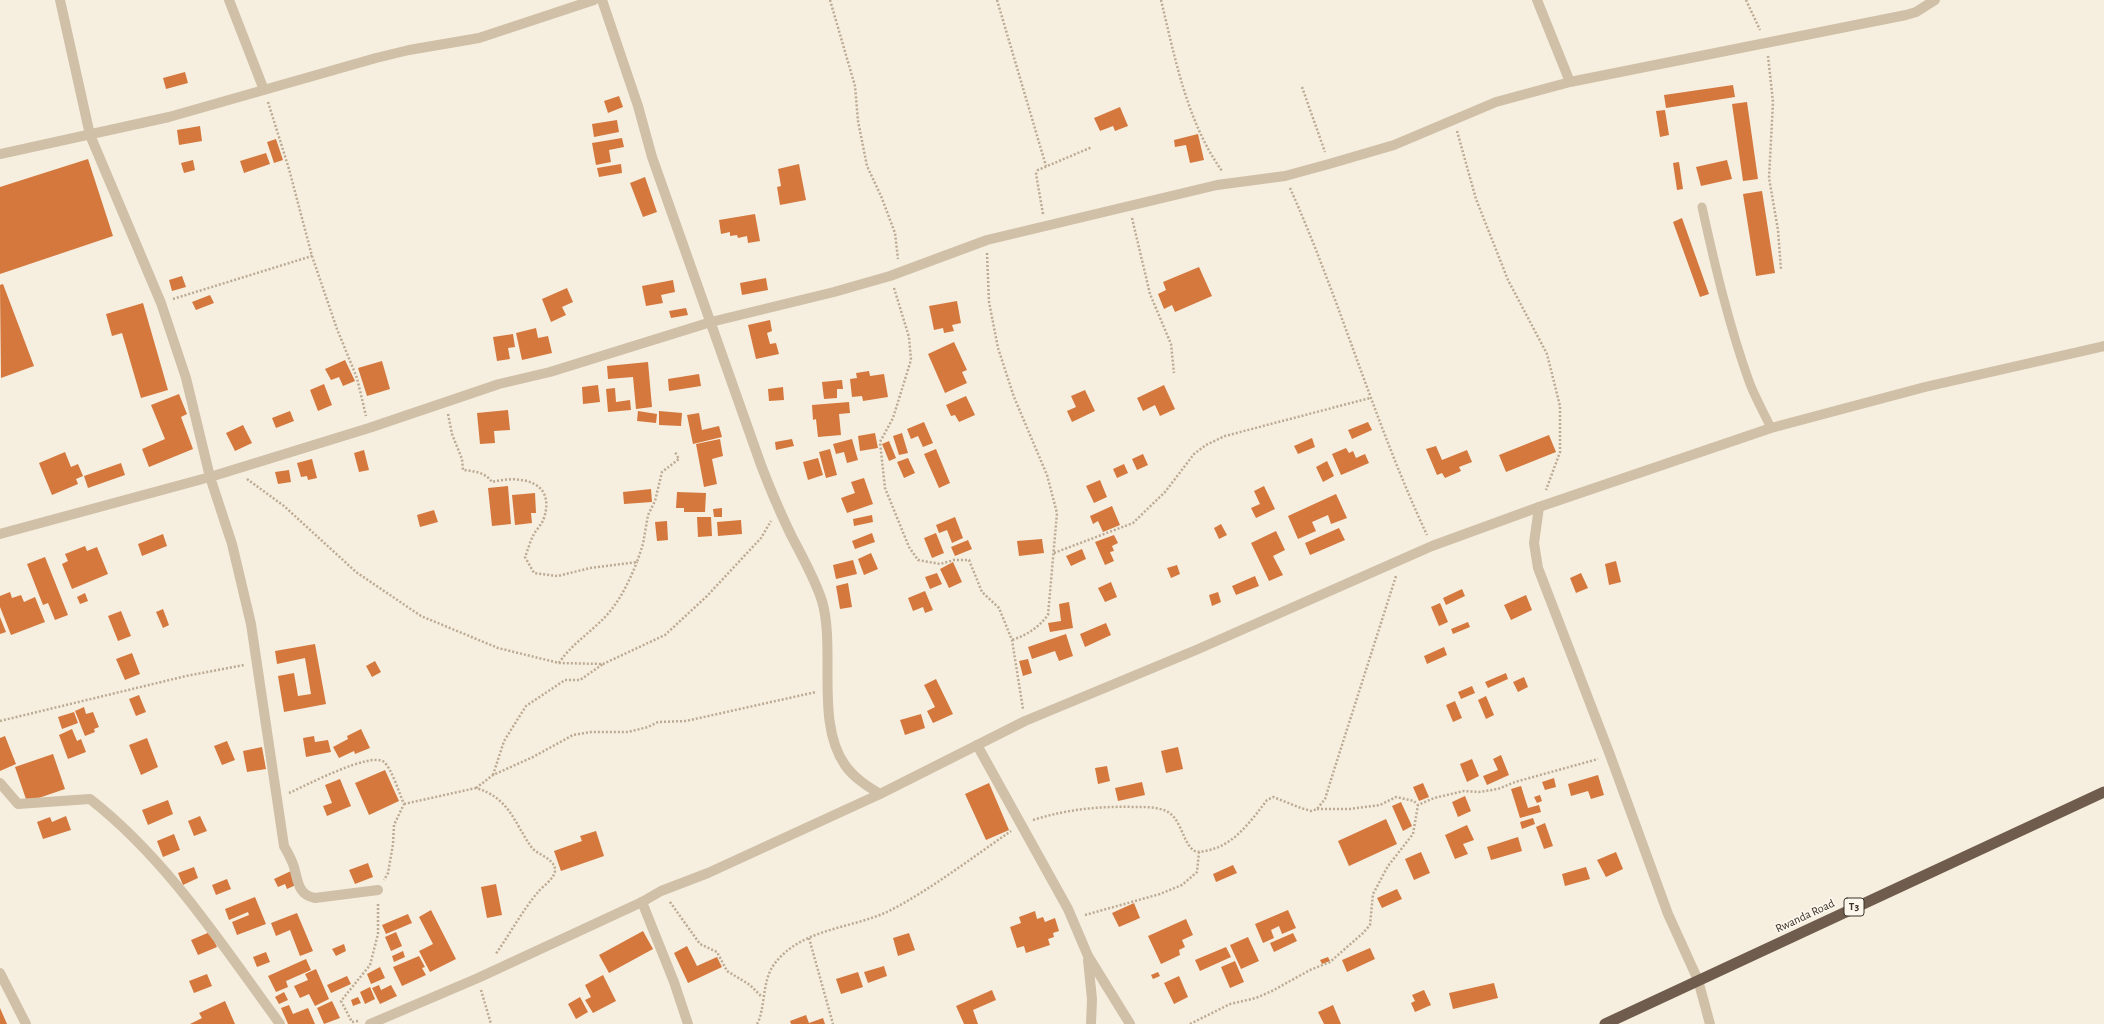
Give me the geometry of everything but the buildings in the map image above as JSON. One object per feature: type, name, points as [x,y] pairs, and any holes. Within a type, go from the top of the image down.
[{"type":"highway","name":"Rwanda Road","points":[[1605,1024],[2104,792]]},
{"type":"street","points":[[60,0],[90,135],[162,303],[186,378],[210,477],[232,544],[251,624],[284,846],[293,864],[299,888],[307,897],[315,898],[378,890]]},
{"type":"street","points":[[229,0],[264,90]]},
{"type":"street","points":[[0,154],[169,117],[376,58],[479,38],[594,0]]},
{"type":"street","points":[[602,0],[638,106],[652,156],[761,466],[778,507],[822,602],[825,627],[830,726],[844,765],[855,777],[880,794]]},
{"type":"street","points":[[1537,0],[1570,82]]},
{"type":"street","points":[[0,534],[234,470],[369,428],[499,384],[550,372],[711,322],[779,304],[834,292],[890,276],[987,240],[1230,183],[1285,176],[1394,145],[1496,102],[1570,82],[1906,15],[1916,12],[1935,0]]},
{"type":"street","points":[[370,1024],[478,978],[642,902],[661,891],[708,873],[880,794],[1025,721],[1196,650],[1401,561],[1432,546],[1539,507],[1771,428],[1925,387],[2104,346]]},
{"type":"street","points":[[1539,507],[1534,543],[1538,568],[1610,755],[1668,914],[1698,980],[1710,1024]]},
{"type":"street","points":[[977,745],[1068,909],[1088,956],[1130,1024]]},
{"type":"street","points":[[0,783],[18,804],[90,799],[116,819],[166,871],[280,1024]]},
{"type":"street","points":[[642,902],[674,982],[688,1024]]},
{"type":"street","points":[[1088,956],[1092,999],[1091,1024]]},
{"type":"street","points":[[0,973],[26,1024]]},
{"type":"lane","points":[[1702,207],[1716,272],[1732,326],[1751,385],[1771,428]]},
{"type":"path","points":[[830,0],[855,86],[858,120],[868,166],[881,196],[894,233],[896,255],[903,271]]},
{"type":"path","points":[[997,0],[1046,166]]},
{"type":"path","points":[[1161,0],[1182,83],[1193,114],[1208,151],[1230,183]]},
{"type":"path","points":[[1746,0],[1766,43],[1773,102],[1769,178],[1778,230],[1781,270]]},
{"type":"path","points":[[1302,87],[1329,164]]},
{"type":"path","points":[[264,90],[289,169],[312,256],[337,329],[357,378],[369,428]]},
{"type":"path","points":[[1454,121],[1476,199],[1508,280],[1547,354],[1560,406],[1560,452],[1539,507]]},
{"type":"path","points":[[1043,226],[1043,212],[1036,174],[1038,170],[1092,147]]},
{"type":"path","points":[[1285,176],[1326,273],[1370,398],[1401,479],[1432,546]]},
{"type":"path","points":[[1128,206],[1150,294],[1171,344],[1174,373]]},
{"type":"path","points":[[987,240],[989,302],[998,348],[1014,397],[1047,475],[1057,513],[1048,615],[1041,625],[1024,636],[1012,640]]},
{"type":"path","points":[[162,303],[312,256]]},
{"type":"path","points":[[890,276],[909,338],[911,360],[893,418],[880,442],[885,488],[909,547],[918,560],[940,564],[954,560],[969,560],[982,592],[999,608],[1012,640],[1025,721]]},
{"type":"path","points":[[1054,553],[1133,523],[1165,492],[1194,454],[1206,445],[1225,436],[1370,398]]},
{"type":"path","points":[[446,402],[452,434],[462,459],[463,470],[476,471],[489,478],[492,482],[507,478],[526,480],[538,485],[547,499],[544,519],[534,534],[525,557],[534,573],[558,576],[590,568],[637,562]]},
{"type":"path","points":[[559,663],[566,652],[602,620],[626,588],[643,544],[648,516],[655,501],[662,472],[679,459],[675,452]]},
{"type":"path","points":[[234,470],[284,506],[356,572],[422,616],[498,648],[559,663],[603,664]]},
{"type":"path","points":[[493,775],[504,741],[526,706],[565,680],[580,680],[603,664],[665,635],[707,596],[761,538],[778,507]]},
{"type":"path","points":[[1317,809],[1325,798],[1359,687],[1401,561]]},
{"type":"path","points":[[0,721],[186,676],[257,664]]},
{"type":"path","points":[[404,804],[476,788],[493,775],[533,757],[573,735],[591,732],[628,732],[648,728],[658,722],[686,720],[729,712],[828,689]]},
{"type":"path","points":[[1418,805],[1434,798],[1464,791],[1479,792],[1498,790],[1515,782],[1610,755]]},
{"type":"path","points":[[278,799],[320,778],[373,760],[382,760],[389,766],[404,804],[394,825],[393,844],[388,873],[378,890],[378,934],[370,966],[342,1001],[352,1022],[359,1021]]},
{"type":"path","points":[[476,788],[487,791],[499,799],[512,814],[532,848],[548,860],[555,868],[555,872],[551,878],[524,910],[492,958]]},
{"type":"path","points":[[757,1024],[762,998],[773,966],[789,949],[809,938],[888,912],[947,875],[1022,824],[1051,815],[1105,806],[1154,808],[1167,811],[1175,819],[1192,849],[1199,852],[1214,850],[1225,845],[1244,828],[1267,800],[1273,797],[1311,811],[1317,809],[1350,809],[1380,805],[1396,797],[1414,800],[1418,805]]},
{"type":"path","points":[[1190,1024],[1230,1004],[1256,998],[1272,991],[1310,970],[1330,962],[1363,933],[1370,925],[1373,894],[1388,866],[1412,834],[1418,805]]},
{"type":"path","points":[[1068,909],[1084,915],[1093,914],[1182,886],[1197,872],[1199,852]]},
{"type":"path","points":[[661,891],[700,944],[717,952],[731,976],[746,982],[762,998]]},
{"type":"path","points":[[809,938],[833,1024]]},
{"type":"path","points":[[478,978],[491,1024]]}]
